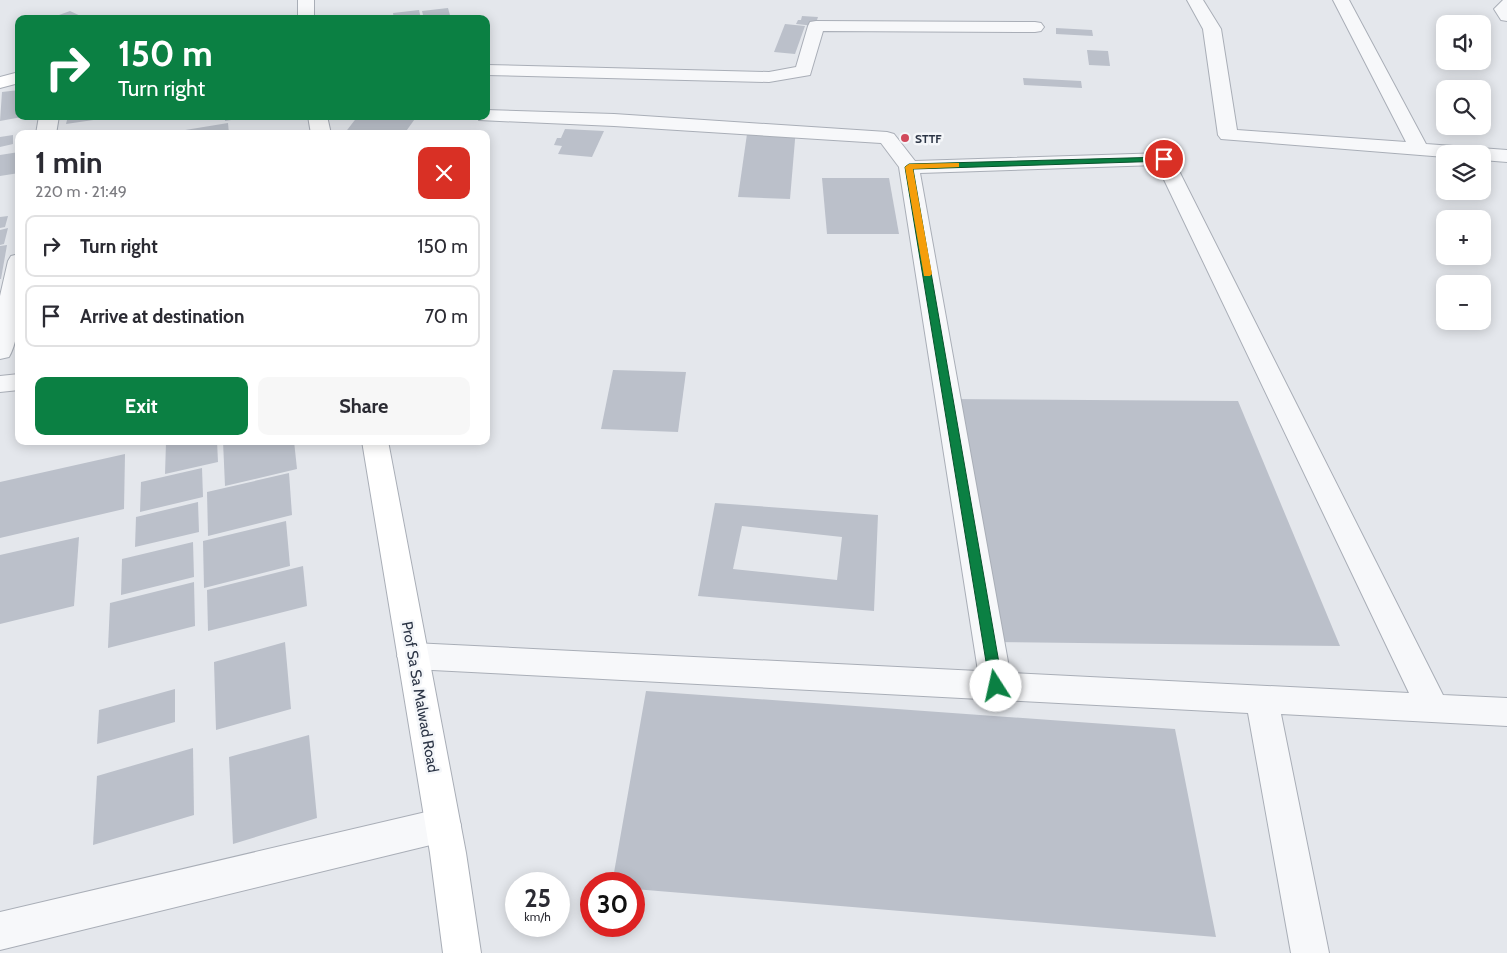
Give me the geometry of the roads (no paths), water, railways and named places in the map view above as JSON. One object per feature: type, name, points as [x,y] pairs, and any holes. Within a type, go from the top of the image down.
[{"type":"street","points":[[306,0],[306,15]]},
{"type":"street","points":[[1195,0],[1212,29],[1228,135],[1507,156]]},
{"type":"street","points":[[1341,0],[1418,149]]},
{"type":"street","points":[[1507,4],[1502,9],[1507,16]]},
{"type":"street","points":[[490,70],[769,77],[804,71],[816,26],[1035,27]]},
{"type":"street","points":[[0,83],[15,78]]},
{"type":"street","points":[[490,116],[614,120],[886,138],[909,167],[996,686]]},
{"type":"street","points":[[909,167],[1164,159],[1433,708]]},
{"type":"street","points":[[0,351],[15,281]]},
{"type":"street","points":[[0,384],[15,382]]},
{"type":"street","name":"Prof Sa Sa Malwad Road","points":[[376,445],[443,825],[462,953]]},
{"type":"street","points":[[413,656],[1507,712]]},
{"type":"street","points":[[1262,699],[1310,953]]},
{"type":"street","points":[[0,931],[443,825]]},
{"type":"place","name":"STTF","points":[[905,138]]}]
